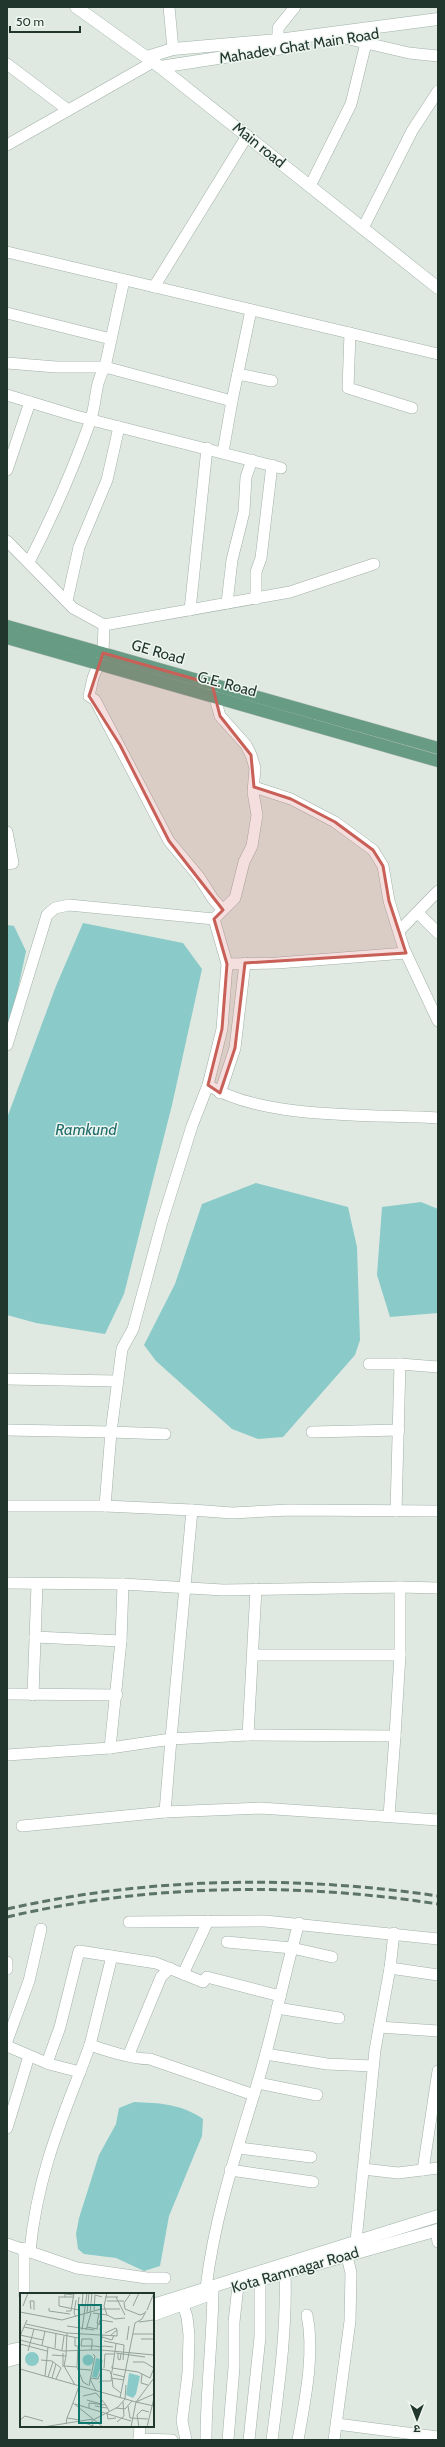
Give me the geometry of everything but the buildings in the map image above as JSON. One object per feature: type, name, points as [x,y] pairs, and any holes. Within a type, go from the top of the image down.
[{"type":"main road","name":"GE Road","points":[[7,626],[438,748]]},
{"type":"main road","name":"G.E. Road","points":[[7,638],[99,666],[438,761]]},
{"type":"street","name":"Main road","points":[[76,7],[153,62],[438,288]]},
{"type":"street","points":[[169,7],[173,49]]},
{"type":"street","points":[[278,40],[278,28],[296,7]]},
{"type":"street","points":[[7,145],[153,62],[173,49],[278,40],[438,19]]},
{"type":"street","name":"Mahadev Ghat Main Road","points":[[153,62],[438,26]]},
{"type":"street","points":[[345,38],[409,53],[438,56]]},
{"type":"street","points":[[310,186],[352,104],[366,43]]},
{"type":"street","points":[[7,64],[68,110]]},
{"type":"street","points":[[363,228],[412,131],[438,91]]},
{"type":"street","points":[[154,287],[247,136]]},
{"type":"street","points":[[7,252],[438,354]]},
{"type":"street","points":[[29,562],[63,490],[91,420],[98,378],[106,367],[124,280]]},
{"type":"street","points":[[223,452],[251,310]]},
{"type":"street","points":[[7,313],[111,339]]},
{"type":"street","points":[[350,333],[348,388],[412,408]]},
{"type":"street","points":[[7,363],[56,367],[106,367],[232,401]]},
{"type":"street","points":[[238,374],[272,381]]},
{"type":"street","points":[[8,398],[30,402],[91,420],[223,452],[277,467],[261,558],[256,572],[256,599]]},
{"type":"street","points":[[7,470],[30,402]]},
{"type":"street","points":[[67,601],[79,547],[107,480],[119,427]]},
{"type":"street","points":[[190,610],[207,448]]},
{"type":"street","points":[[228,604],[232,560],[244,512],[246,477],[252,460]]},
{"type":"street","points":[[7,541],[67,601],[90,619],[104,625],[256,599],[322,583],[374,564]]},
{"type":"street","points":[[104,625],[103,653],[93,678],[89,696],[95,700],[120,745],[148,805],[169,841],[199,876],[213,899],[223,910]]},
{"type":"street","points":[[212,684],[214,698],[220,716],[246,745],[251,755],[254,768],[253,792],[257,815],[252,846],[244,862],[235,898],[214,919]]},
{"type":"street","points":[[254,787],[291,799],[335,822],[373,850],[383,866],[388,901],[400,930],[406,953],[438,1021]]},
{"type":"street","points":[[7,832],[13,863],[7,864]]},
{"type":"street","points":[[400,930],[418,913],[438,890]]},
{"type":"street","points":[[7,1045],[47,915],[55,908],[70,905],[214,919]]},
{"type":"street","points":[[418,913],[438,933]]},
{"type":"street","points":[[105,1506],[111,1432],[122,1349],[133,1329],[162,1222],[192,1126],[208,1085],[222,1029],[227,964],[214,919]]},
{"type":"street","points":[[227,964],[406,953]]},
{"type":"street","points":[[220,1093],[235,1048],[245,963]]},
{"type":"street","points":[[208,1085],[220,1093],[285,1110],[438,1118]]},
{"type":"street","points":[[369,1364],[400,1364],[438,1367]]},
{"type":"street","points":[[396,1511],[400,1364]]},
{"type":"street","points":[[7,1379],[117,1381]]},
{"type":"street","points":[[7,1430],[165,1434]]},
{"type":"street","points":[[312,1432],[399,1430]]},
{"type":"street","points":[[7,1506],[105,1506],[232,1513],[288,1510],[438,1511]]},
{"type":"street","points":[[165,1812],[192,1510]]},
{"type":"street","points":[[7,1583],[123,1584],[256,1589],[400,1587],[438,1588]]},
{"type":"street","points":[[33,1694],[37,1584]]},
{"type":"street","points":[[110,1748],[117,1695],[123,1584]]},
{"type":"street","points":[[389,1816],[400,1655],[400,1587]]},
{"type":"street","points":[[248,1735],[254,1655],[256,1589]]},
{"type":"street","points":[[35,1637],[121,1640]]},
{"type":"street","points":[[254,1655],[400,1655]]},
{"type":"street","points":[[7,1694],[117,1695]]},
{"type":"street","points":[[7,1754],[110,1748],[171,1739],[248,1735],[395,1736]]},
{"type":"street","points":[[22,1826],[165,1812],[260,1808],[438,1820]]},
{"type":"street","points":[[184,1974],[208,1921]]},
{"type":"street","points":[[129,1922],[208,1921],[299,1923],[394,1932],[438,1939]]},
{"type":"street","points":[[206,2440],[206,2400],[213,2330],[211,2289],[213,2238],[230,2170],[239,2148],[266,2054],[299,1923]]},
{"type":"street","points":[[7,2041],[29,1980],[41,1929]]},
{"type":"street","points":[[356,2241],[374,2066],[379,2026],[390,1968],[394,1932]]},
{"type":"street","points":[[227,1942],[292,1948],[332,1957]]},
{"type":"street","points":[[47,2063],[60,2027],[79,1951],[156,1963],[203,1982],[207,1978],[280,1996]]},
{"type":"street","points":[[24,2293],[27,2250],[36,2198],[58,2126],[90,2045],[112,1956]]},
{"type":"street","points":[[7,1962],[7,1969]]},
{"type":"street","points":[[129,2054],[161,1977],[170,1968]]},
{"type":"street","points":[[390,1968],[438,1975]]},
{"type":"street","points":[[277,2008],[339,2018]]},
{"type":"street","points":[[379,2026],[438,2031]]},
{"type":"street","points":[[90,2045],[129,2054],[136,2059],[150,2059],[254,2095]]},
{"type":"street","points":[[7,2046],[47,2063],[80,2072]]},
{"type":"street","points":[[266,2054],[328,2064],[374,2066]]},
{"type":"street","points":[[7,2128],[29,2056]]},
{"type":"street","points":[[423,2170],[438,2071]]},
{"type":"street","points":[[258,2083],[317,2095]]},
{"type":"street","points":[[239,2148],[311,2157]]},
{"type":"street","points":[[363,2169],[398,2174],[438,2168]]},
{"type":"street","points":[[230,2170],[313,2182]]},
{"type":"street","points":[[154,2305],[346,2251],[356,2241],[438,2216]]},
{"type":"street","name":"Kota Ramnagar Road","points":[[154,2315],[183,2305],[211,2289],[238,2286],[286,2273],[346,2251],[437,2234]]},
{"type":"street","points":[[7,2244],[77,2268],[147,2278],[165,2278]]},
{"type":"street","points":[[334,2440],[350,2321],[352,2274],[346,2251]]},
{"type":"street","points":[[272,2440],[280,2377],[286,2302],[286,2273]]},
{"type":"street","points":[[249,2440],[260,2337],[260,2280]]},
{"type":"street","points":[[228,2440],[234,2367],[234,2322],[238,2286]]},
{"type":"street","points":[[183,2305],[187,2317],[189,2335],[188,2373],[182,2421],[186,2440]]},
{"type":"street","points":[[298,2440],[305,2401],[310,2336],[307,2315]]},
{"type":"street","points":[[7,2351],[20,2348]]},
{"type":"street","points":[[7,2361],[20,2357]]},
{"type":"street","points":[[337,2424],[390,2436],[438,2437]]},
{"type":"street","points":[[140,2427],[139,2440],[172,2440]]},
{"type":"highlighted area","points":[[103,653],[212,684],[220,716],[251,755],[254,787],[291,799],[335,822],[373,850],[383,866],[389,901],[406,953],[245,963],[235,1048],[220,1093],[208,1085],[222,1029],[227,964],[214,919],[223,910],[169,841],[120,745],[89,696]]},
{"type":"water","name":"Ramkund","points":[[83,923],[183,943],[202,969],[172,1105],[124,1294],[105,1334],[36,1323],[7,1315],[7,1118],[56,986]]},
{"type":"water","points":[[7,925],[14,926],[26,951],[14,1008],[7,1026]]},
{"type":"water","points":[[256,1183],[348,1207],[357,1247],[360,1340],[355,1355],[283,1437],[258,1439],[232,1429],[156,1361],[144,1345],[175,1284],[202,1204]]},
{"type":"water","points":[[421,1202],[438,1209],[438,1313],[390,1317],[377,1275],[382,1207]]},
{"type":"water","points":[[134,2102],[179,2107],[203,2119],[202,2136],[169,2216],[160,2266],[144,2271],[116,2258],[84,2254],[78,2249],[76,2234],[79,2218],[99,2155],[116,2124],[119,2108]]},
{"type":"railway","points":[[7,1909],[60,1898],[114,1891],[168,1885],[222,1883],[276,1882],[330,1885],[384,1889],[438,1896]]},
{"type":"railway","points":[[7,1917],[60,1906],[113,1898],[222,1890],[330,1892],[438,1904]]}]
